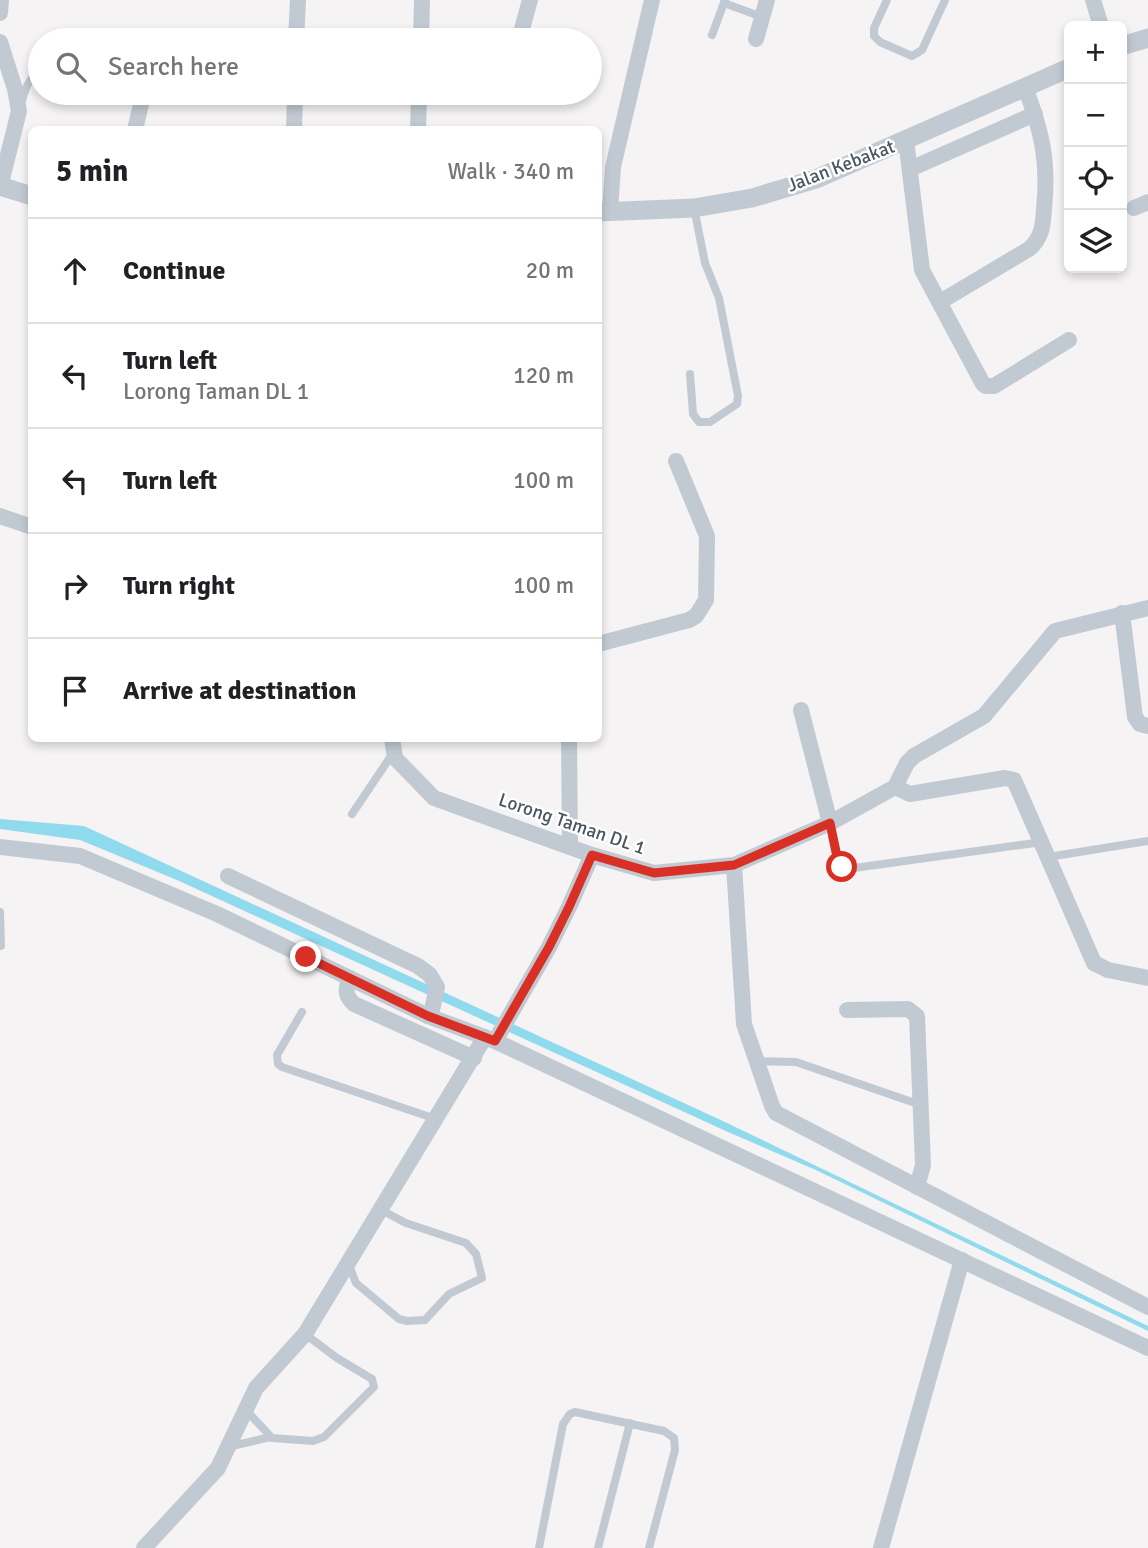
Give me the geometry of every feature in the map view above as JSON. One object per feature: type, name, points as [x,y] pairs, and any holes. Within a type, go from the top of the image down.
[{"type":"street","points":[[0,13],[1,0]]},
{"type":"street","points":[[297,28],[298,0]]},
{"type":"street","points":[[421,28],[422,0]]},
{"type":"street","points":[[522,28],[530,0]]},
{"type":"street","points":[[604,211],[652,0]]},
{"type":"street","points":[[756,39],[767,0]]},
{"type":"street","points":[[1093,0],[1099,21]]},
{"type":"street","points":[[1127,44],[1148,38]]},
{"type":"street","points":[[0,41],[19,111],[0,186],[28,195]]},
{"type":"street","name":"Jalan Kebakat","points":[[604,211],[694,208],[752,198],[816,179],[1064,70]]},
{"type":"street","points":[[940,302],[1029,249],[1040,236],[1047,177],[1040,129],[1025,87]]},
{"type":"street","points":[[136,126],[141,105]]},
{"type":"street","points":[[294,126],[295,105]]},
{"type":"street","points":[[418,126],[419,105]]},
{"type":"street","points":[[910,169],[1035,114]]},
{"type":"street","points":[[906,140],[921,267],[986,386],[994,386],[1069,340]]},
{"type":"street","points":[[602,642],[689,621],[706,600],[706,532],[676,461]]},
{"type":"street","points":[[0,516],[28,526]]},
{"type":"street","points":[[1148,608],[1055,631],[984,716],[914,756],[907,763],[895,787],[910,794],[1010,778],[1016,783],[1094,963],[1108,970],[1148,978]]},
{"type":"street","points":[[1122,613],[1135,717],[1140,724],[1148,726]]},
{"type":"street","points":[[802,710],[830,823]]},
{"type":"street","points":[[569,742],[570,847]]},
{"type":"street","name":"Lorong Taman DL 1","points":[[393,746],[436,800],[592,855],[654,873],[734,865],[830,823],[895,787]]},
{"type":"street","points":[[0,847],[80,856],[217,914],[408,1006],[493,1037],[1148,1348]]},
{"type":"street","points":[[144,1548],[218,1468],[256,1388],[305,1334],[474,1058],[514,1009],[569,907],[592,855]]},
{"type":"street","points":[[734,865],[744,1024],[776,1113],[1148,1307]]},
{"type":"street","points":[[228,876],[418,966],[430,975],[437,987],[430,1013]]},
{"type":"street","points":[[350,978],[346,989],[350,1000],[398,1025],[474,1058]]},
{"type":"street","points":[[398,1025],[408,1006]]},
{"type":"street","points":[[847,1010],[908,1009],[917,1016],[923,1165],[917,1188]]},
{"type":"street","points":[[881,1548],[962,1261]]},
{"type":"lane","points":[[887,0],[874,28],[874,36],[880,42],[912,56],[922,50],[944,0]]},
{"type":"lane","points":[[712,35],[724,1],[762,17]]},
{"type":"lane","points":[[19,111],[28,84]]},
{"type":"lane","points":[[690,373],[693,414],[699,422],[710,422],[737,404],[738,396],[719,298],[705,263],[694,208]]},
{"type":"lane","points":[[352,814],[393,746]]},
{"type":"lane","points":[[830,823],[838,861],[842,867],[848,869],[1042,842]]},
{"type":"lane","points":[[1048,858],[1148,841]]},
{"type":"lane","points":[[0,912],[1,946]]},
{"type":"lane","points":[[302,1012],[277,1055],[278,1064],[436,1119]]},
{"type":"lane","points":[[756,1061],[796,1062],[921,1105]]},
{"type":"lane","points":[[348,1263],[356,1283],[399,1319],[407,1321],[425,1320],[449,1294],[482,1278],[475,1254],[466,1243],[406,1223],[381,1210]]},
{"type":"lane","points":[[246,1410],[270,1437],[278,1440],[321,1439],[374,1387],[372,1379],[305,1334]]},
{"type":"lane","points":[[539,1548],[566,1418],[570,1414],[581,1412],[664,1431],[674,1438],[676,1444],[649,1548]]},
{"type":"lane","points":[[598,1548],[630,1423]]},
{"type":"lane","points":[[228,1447],[270,1437]]},
{"type":"water","points":[[0,819],[84,826],[725,1122],[1148,1326],[1148,1331],[818,1171],[177,880],[80,840],[0,829]]},
{"type":"route","points":[[306,957],[428,1016],[495,1041],[549,947],[592,855],[654,873],[734,865],[830,823],[838,861],[842,867]]}]
